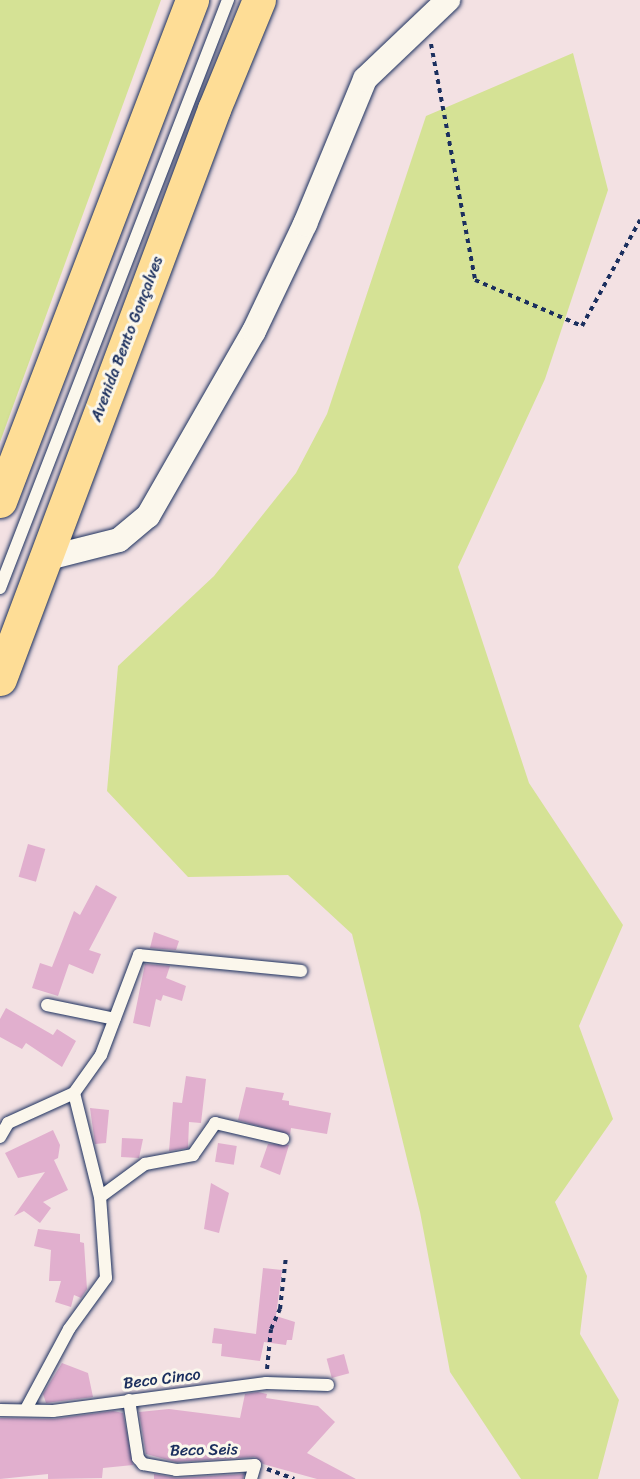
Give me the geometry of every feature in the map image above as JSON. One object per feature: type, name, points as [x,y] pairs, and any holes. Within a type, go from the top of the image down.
[{"type":"main road","points":[[0,501],[192,0]]},
{"type":"main road","name":"Avenida Bento Gonçalves","points":[[0,679],[259,0]]},
{"type":"street","points":[[44,559],[118,540],[148,516],[254,331],[305,224],[365,79],[448,0]]},
{"type":"lane","points":[[0,588],[228,0]]},
{"type":"lane","points":[[0,1137],[8,1123],[74,1093],[101,1055],[139,955],[301,971]]},
{"type":"lane","points":[[48,1005],[115,1019]]},
{"type":"lane","points":[[26,1409],[69,1329],[106,1278],[100,1197],[74,1093]]},
{"type":"lane","points":[[100,1197],[145,1164],[193,1155],[215,1123],[283,1139]]},
{"type":"lane","name":"Beco Cinco","points":[[0,1410],[53,1411],[266,1383],[328,1385]]},
{"type":"lane","name":"Beco Seis","points":[[129,1400],[138,1458],[143,1464],[176,1470],[255,1465]]},
{"type":"lane","points":[[251,1479],[255,1465]]},
{"type":"path","points":[[426,20],[476,280],[582,326],[640,220]]},
{"type":"path","points":[[266,1383],[271,1329],[280,1309],[286,1256]]},
{"type":"path","name":"Beco Seis","points":[[255,1465],[294,1479]]},
{"type":"green space","points":[[0,0],[161,0],[0,442]]},
{"type":"green space","points":[[573,53],[608,190],[545,379],[458,567],[529,783],[623,925],[579,1026],[613,1119],[555,1202],[587,1276],[580,1334],[619,1400],[598,1479],[521,1479],[450,1372],[420,1212],[352,934],[288,875],[188,877],[107,791],[118,666],[214,576],[296,473],[327,414],[426,116]]},
{"type":"building","points":[[28,844],[45,849],[36,882],[19,877]]},
{"type":"building","points":[[96,885],[117,897],[89,950],[101,954],[93,974],[69,964],[58,996],[32,988],[40,963],[52,967],[74,911],[80,915]]},
{"type":"building","points":[[154,932],[179,941],[176,950],[150,948]]},
{"type":"building","points":[[145,964],[170,966],[166,978],[186,986],[182,1001],[163,995],[161,1001],[156,999],[150,1027],[133,1023]]},
{"type":"building","points":[[6,1008],[53,1035],[57,1029],[76,1041],[62,1067],[26,1043],[22,1049],[0,1037],[0,1019]]},
{"type":"building","points":[[186,1076],[206,1079],[201,1123],[189,1122],[188,1148],[169,1151],[173,1102],[182,1103]]},
{"type":"building","points":[[246,1087],[284,1093],[282,1100],[289,1101],[289,1105],[331,1113],[327,1134],[291,1128],[290,1135],[238,1120]]},
{"type":"building","points":[[90,1108],[109,1110],[106,1143],[95,1144]]},
{"type":"building","points":[[53,1130],[60,1145],[58,1158],[54,1160],[68,1190],[43,1202],[51,1208],[40,1223],[24,1211],[14,1216],[45,1172],[18,1178],[5,1153]]},
{"type":"building","points":[[122,1138],[143,1139],[139,1158],[121,1157]]},
{"type":"building","points":[[218,1143],[237,1146],[234,1165],[215,1162]]},
{"type":"building","points":[[268,1144],[289,1145],[280,1175],[260,1167]]},
{"type":"building","points":[[211,1183],[229,1193],[219,1233],[204,1229]]},
{"type":"building","points":[[38,1229],[80,1234],[80,1242],[84,1243],[87,1289],[81,1298],[74,1295],[71,1307],[55,1302],[61,1281],[49,1281],[51,1250],[34,1246]]},
{"type":"building","points":[[263,1268],[282,1270],[276,1316],[295,1322],[292,1340],[287,1340],[286,1345],[264,1342],[260,1361],[221,1356],[222,1344],[212,1343],[214,1328],[256,1334]]},
{"type":"building","points":[[344,1354],[349,1373],[332,1378],[327,1359]]},
{"type":"building","points":[[62,1363],[88,1373],[93,1397],[46,1403],[43,1394]]},
{"type":"building","points":[[258,1392],[267,1394],[266,1398],[318,1406],[335,1422],[307,1453],[356,1479],[317,1479],[263,1464],[255,1457],[176,1462],[146,1454],[139,1412],[169,1409],[240,1418],[245,1394]]},
{"type":"building","points":[[113,1411],[123,1413],[133,1465],[103,1468],[102,1478],[48,1479],[48,1474],[0,1479],[0,1418],[54,1419]]},
{"type":"building","points":[[154,1474],[177,1478],[244,1474],[243,1479],[154,1479]]}]
